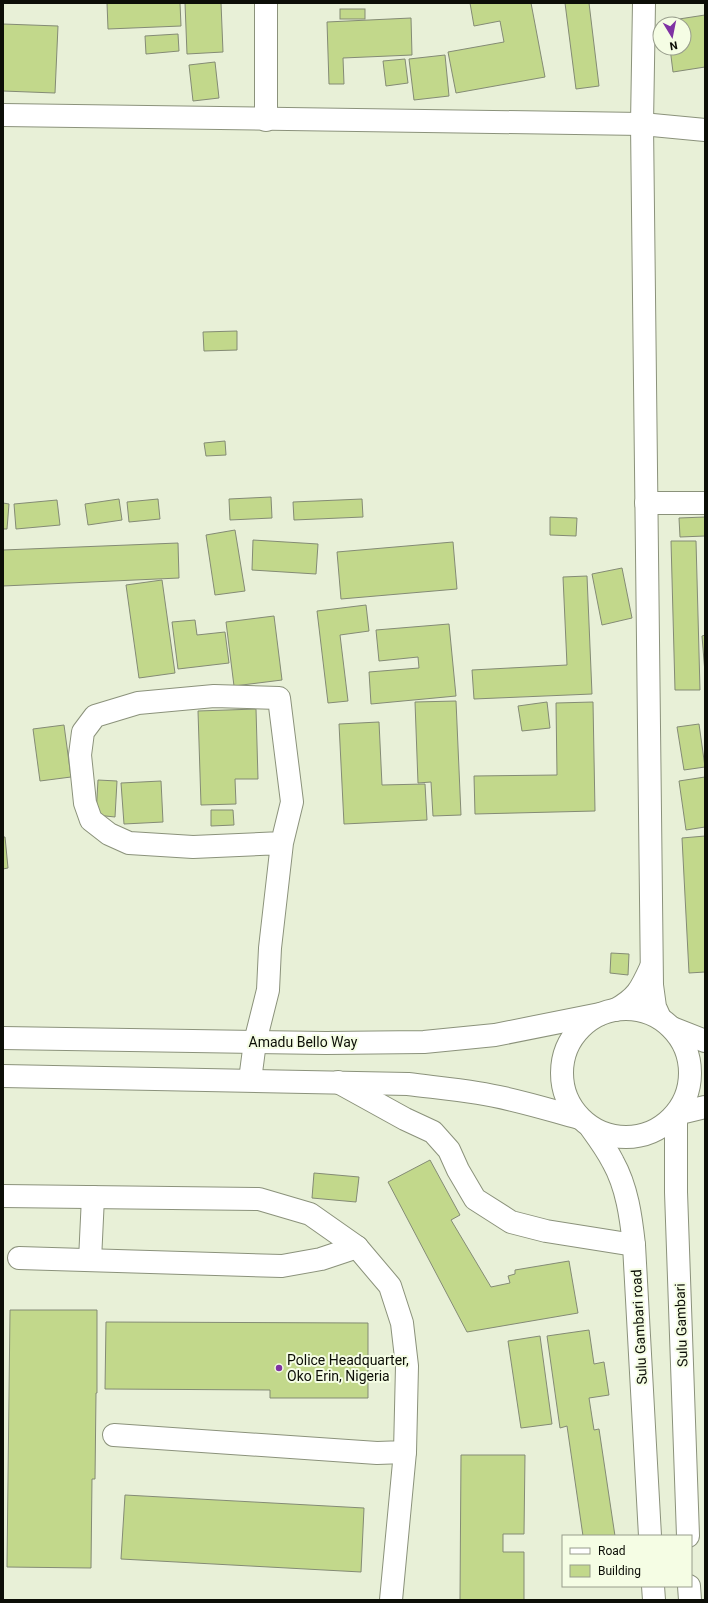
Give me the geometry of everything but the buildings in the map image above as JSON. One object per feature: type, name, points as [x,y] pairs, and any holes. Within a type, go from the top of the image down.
[{"type":"main road","points":[[266,3],[266,120]]},
{"type":"main road","points":[[3,1076],[408,1084],[478,1093],[524,1103],[585,1123],[606,1134],[621,1138],[637,1137],[652,1132],[665,1124],[676,1114],[690,1086],[688,1055],[682,1041],[666,1024],[655,1007],[652,985],[642,124],[644,3]]},
{"type":"main road","points":[[3,115],[266,120],[642,124],[705,130]]},
{"type":"main road","points":[[646,503],[705,503]]},
{"type":"main road","points":[[250,1080],[255,1042],[268,990],[270,948],[282,844],[292,802],[279,698],[214,696],[138,703],[95,716],[83,732],[80,755],[85,803],[91,820],[109,834],[130,843],[193,847],[282,844]]},
{"type":"main road","points":[[585,1123],[570,1106],[564,1092],[561,1076],[567,1046],[576,1033],[587,1022],[629,1002],[642,988],[652,964]]},
{"type":"main road","points":[[608,1012],[631,1009],[646,1012],[666,1024],[705,1041]]},
{"type":"main road","name":"Amadu Bello Way","points":[[3,1038],[326,1043],[424,1042],[495,1035],[608,1012]]},
{"type":"main road","points":[[338,1082],[405,1119],[433,1132],[449,1150],[458,1170],[475,1199],[511,1222],[546,1231],[634,1245]]},
{"type":"main road","points":[[676,1114],[705,1107]]},
{"type":"main road","name":"Sulu Gambari","points":[[676,1114],[676,1192],[688,1535]]},
{"type":"main road","name":"Sulu Gambari road","points":[[585,1123],[614,1163],[622,1182],[628,1204],[634,1245],[650,1535]]},
{"type":"main road","points":[[3,1196],[258,1199],[310,1214],[357,1247],[390,1286],[402,1323],[407,1366],[405,1452],[391,1600]]},
{"type":"main road","points":[[90,1260],[93,1197]]},
{"type":"main road","points":[[19,1258],[282,1266],[321,1259],[357,1247]]},
{"type":"main road","points":[[114,1435],[377,1453],[405,1452]]},
{"type":"main road","points":[[653,1587],[654,1600]]},
{"type":"main road","points":[[689,1587],[690,1600]]},
{"type":"place","name":"Police Headquarter, Oko Erin, Nigeria","points":[[279,1368]]}]
